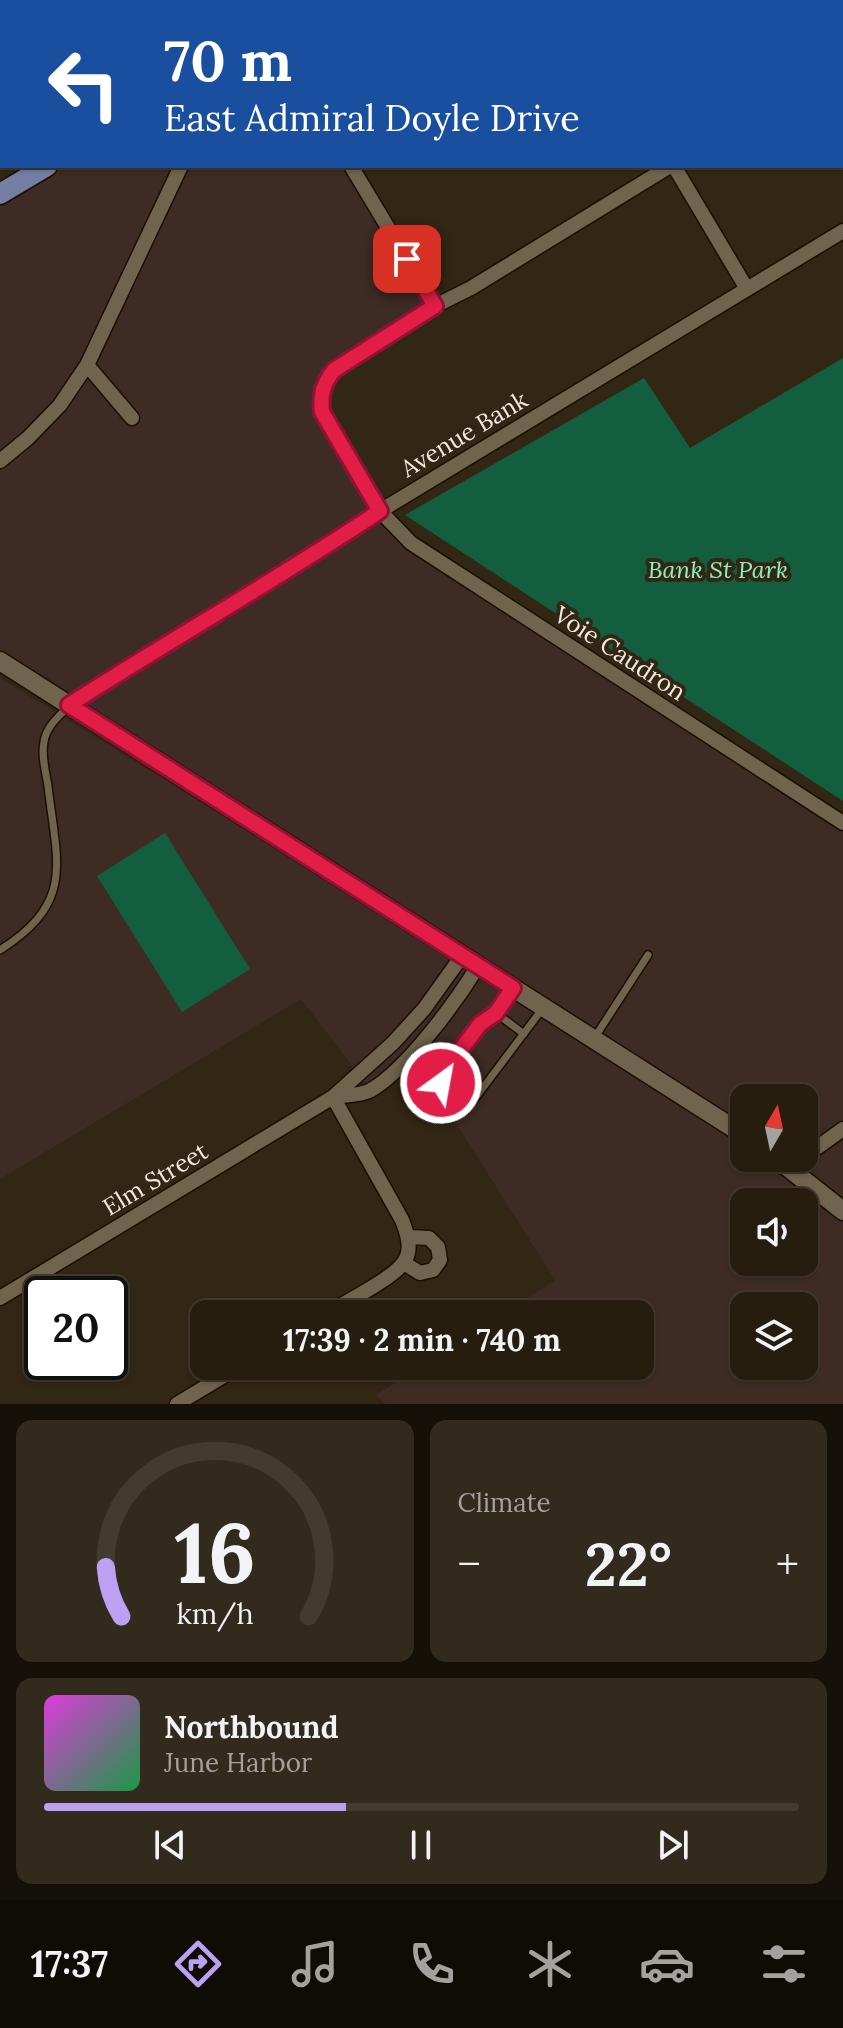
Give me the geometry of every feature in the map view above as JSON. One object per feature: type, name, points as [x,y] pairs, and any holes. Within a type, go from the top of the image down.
[{"type":"main road","points":[[0,194],[44,168]]},
{"type":"main road","points":[[0,661],[730,1126]]},
{"type":"main road","points":[[805,1172],[843,1211]]},
{"type":"street","points":[[0,461],[60,405],[87,365],[180,168]]},
{"type":"street","points":[[352,168],[435,306],[471,288],[669,168]]},
{"type":"street","points":[[673,168],[747,289]]},
{"type":"street","name":"Avenue Bank","points":[[69,705],[380,511],[843,231]]},
{"type":"street","name":"Voie Caudron","points":[[435,306],[334,370],[320,396],[322,412],[380,511],[411,543],[843,823]]},
{"type":"street","points":[[87,365],[132,418]]},
{"type":"street","name":"Elm Street","points":[[333,1097],[369,1092],[404,1061],[445,1014],[470,961]]},
{"type":"street","name":"Elm Street","points":[[0,1298],[333,1097],[393,1043],[470,961]]},
{"type":"street","points":[[333,1097],[402,1220],[408,1237],[408,1253],[404,1263],[392,1274],[349,1300]]},
{"type":"street","points":[[818,1146],[842,1132]]},
{"type":"street","points":[[404,1263],[420,1273],[433,1270],[440,1260],[438,1247],[429,1238],[408,1237]]},
{"type":"street","points":[[177,1404],[217,1380]]},
{"type":"lane","points":[[0,950],[33,926],[46,909],[55,885],[56,844],[43,743],[50,726],[69,705]]},
{"type":"lane","points":[[593,1040],[648,955]]},
{"type":"lane","points":[[513,988],[496,1013],[480,1024],[442,1075],[441,1083],[463,1103],[473,1101],[543,1008]]},
{"type":"lane","points":[[496,1013],[524,1034]]},
{"type":"shaded area","points":[[44,168],[352,168],[435,306],[335,370],[322,412],[380,511],[411,543],[843,824],[843,1404],[386,1404],[376,1395],[400,1380],[654,1380],[654,1300],[524,1300],[555,1280],[418,1063],[366,1084],[301,999],[0,1179],[0,678],[730,1130],[730,1172],[818,1172],[818,1084],[730,1084],[730,1130],[0,657],[0,194]]},
{"type":"green space","name":"Bank St Park","points":[[843,358],[843,801],[405,515],[644,378],[690,448]]},
{"type":"green space","points":[[165,833],[250,969],[182,1012],[97,876]]},
{"type":"route","points":[[407,259],[435,306],[334,370],[320,396],[322,412],[380,511],[69,705],[513,988],[496,1013],[480,1024],[442,1075],[441,1083]]}]
